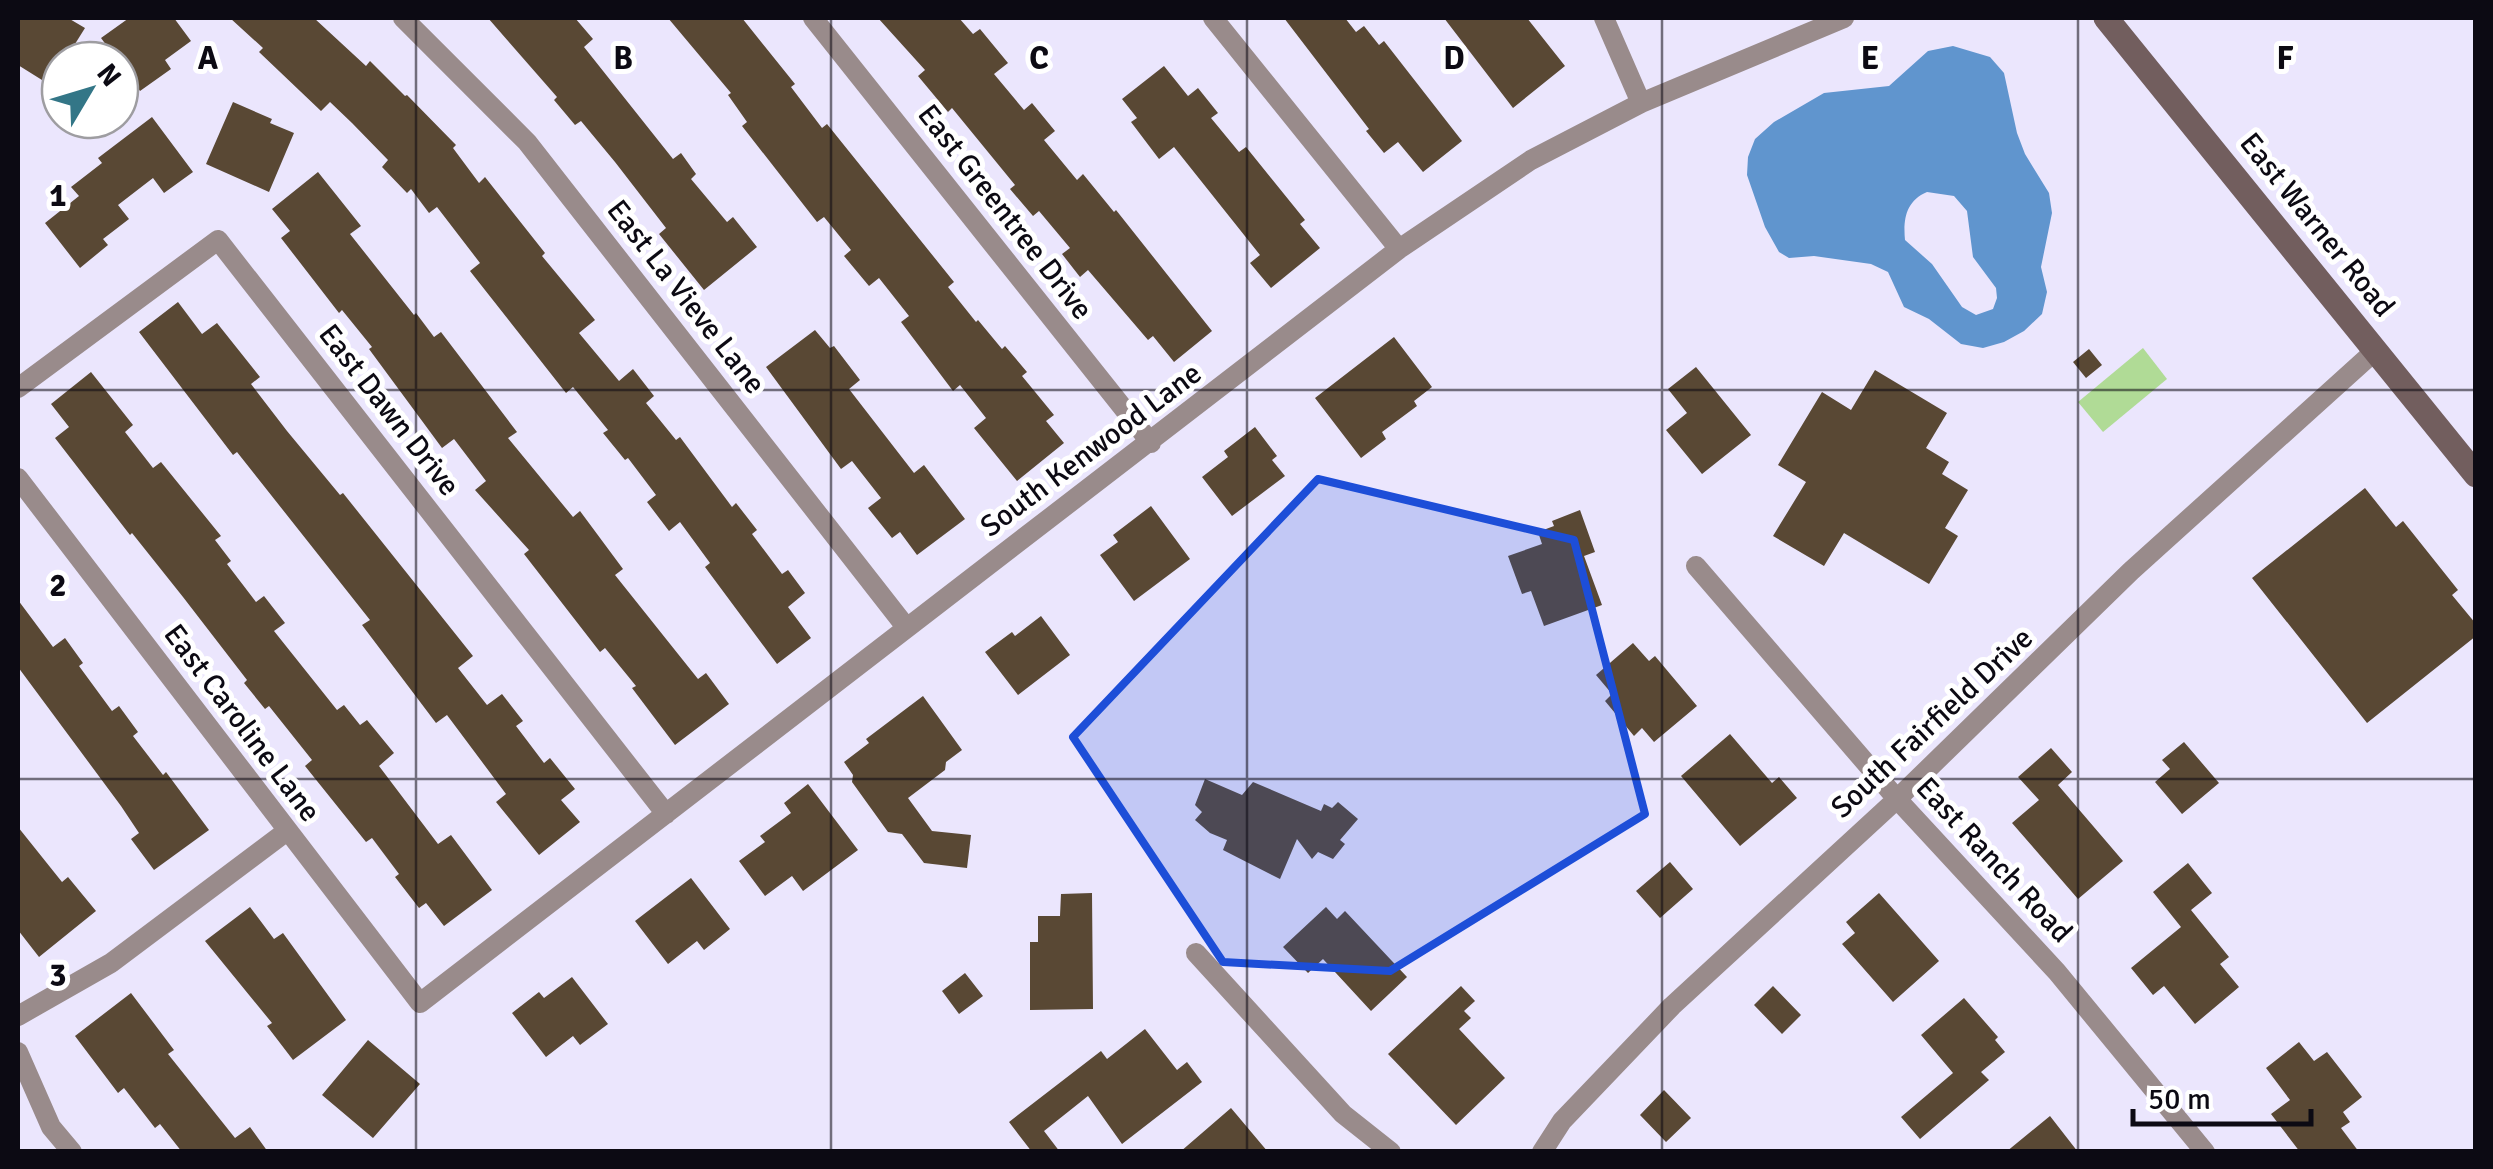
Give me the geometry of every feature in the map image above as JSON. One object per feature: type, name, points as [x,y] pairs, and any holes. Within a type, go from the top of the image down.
[{"type":"main road","name":"East Warner Road","points":[[2106,18],[2476,474]]},
{"type":"street","name":"East La Vieve Lane","points":[[403,18],[527,142],[906,627]]},
{"type":"street","name":"East Greentree Drive","points":[[813,18],[1151,443]]},
{"type":"street","points":[[1213,18],[1399,249]]},
{"type":"street","points":[[1604,18],[1642,103]]},
{"type":"street","name":"South Kenwood Lane","points":[[420,1003],[1399,249],[1531,160],[1642,103],[1844,18]]},
{"type":"street","name":"East Dawn Drive","points":[[18,388],[218,240],[666,814]]},
{"type":"street","name":"South Fairfield Drive","points":[[1542,1152],[1562,1122],[1648,1030],[1754,928],[1897,799],[2132,571],[2376,350]]},
{"type":"street","name":"East Caroline Lane","points":[[18,478],[420,1003]]},
{"type":"street","name":"East Ranch Road","points":[[1696,566],[1897,799],[2056,972],[2205,1152]]},
{"type":"street","points":[[18,1016],[111,963],[286,831]]},
{"type":"street","points":[[1196,953],[1343,1114],[1391,1152]]},
{"type":"street","points":[[18,1052],[52,1127],[72,1152]]},
{"type":"highlighted area","points":[[1318,479],[1574,540],[1645,814],[1390,971],[1223,962],[1073,737]]},
{"type":"green space","points":[[2143,348],[2167,379],[2103,432],[2078,402]]},
{"type":"water","points":[[1953,46],[1990,57],[2004,73],[2017,133],[2049,193],[2052,213],[2041,267],[2047,292],[2042,314],[2024,331],[1983,348],[1961,344],[1929,319],[1904,307],[1888,272],[1871,264],[1814,256],[1789,258],[1779,252],[1765,227],[1747,175],[1755,139],[1774,122],[1824,93],[1889,86],[1928,51]],"holes":[[[1927,192],[1954,196],[1967,211],[1973,257],[1996,288],[1993,309],[1976,315],[1962,307],[1932,264],[1905,240],[1906,218],[1914,200]]]},
{"type":"building","points":[[18,18],[68,18],[85,28],[78,40],[40,40],[40,79],[18,65]]},
{"type":"building","points":[[129,18],[174,18],[191,41],[165,60],[171,69],[140,91],[140,40],[101,38]]},
{"type":"building","points":[[230,18],[314,18],[366,66],[370,61],[456,145],[453,148],[479,183],[485,177],[595,320],[579,333],[619,381],[633,369],[654,396],[646,403],[676,440],[680,437],[732,507],[736,503],[757,530],[752,534],[782,574],[788,570],[805,593],[788,607],[811,638],[777,664],[705,567],[710,563],[680,522],[669,531],[647,502],[656,495],[603,433],[608,430],[573,387],[566,393],[470,271],[480,263],[437,207],[429,213],[411,189],[407,193],[382,167],[388,160],[352,123],[330,102],[321,111],[259,52],[263,48]]},
{"type":"building","points":[[488,18],[575,18],[593,39],[584,47],[673,159],[681,153],[696,174],[691,179],[727,222],[733,217],[757,247],[704,290],[659,234],[666,228],[615,162],[581,121],[575,125],[554,100],[557,97]]},
{"type":"building","points":[[668,18],[742,18],[795,84],[791,87],[822,128],[827,124],[954,282],[948,287],[976,322],[1002,349],[1005,346],[1027,372],[1022,376],[1054,415],[1046,421],[1064,443],[1017,481],[974,428],[986,418],[960,385],[953,391],[901,322],[909,316],[879,278],[869,286],[844,256],[851,250],[824,217],[817,222],[742,126],[747,122],[728,95],[731,93]]},
{"type":"building","points":[[878,18],[959,18],[973,34],[980,29],[1008,63],[994,74],[1024,110],[1032,103],[1055,131],[1044,140],[1077,180],[1083,174],[1116,210],[1212,331],[1174,362],[1153,336],[1148,340],[1088,270],[1080,277],[1062,254],[1070,248],[1039,211],[1033,216],[1010,189],[1015,185],[952,108],[948,112],[918,76],[925,70]]},
{"type":"building","points":[[1284,18],[1345,18],[1356,32],[1364,26],[1379,45],[1384,41],[1462,141],[1423,172],[1398,142],[1384,153]]},
{"type":"building","points":[[1444,18],[1527,18],[1565,66],[1513,108]]},
{"type":"building","points":[[1164,66],[1188,96],[1198,88],[1218,113],[1211,118],[1239,152],[1246,147],[1305,220],[1300,224],[1320,248],[1271,288],[1250,263],[1260,255],[1174,147],[1159,159],[1131,122],[1137,118],[1122,99]]},
{"type":"building","points":[[233,102],[294,133],[269,192],[206,164]]},
{"type":"building","points":[[152,117],[193,172],[164,193],[153,178],[118,205],[129,219],[103,239],[108,245],[80,268],[45,223],[79,196],[71,187],[102,163],[98,158],[122,140],[140,140],[140,126]]},
{"type":"building","points":[[318,172],[361,226],[350,234],[434,337],[441,332],[517,432],[508,438],[573,517],[580,511],[623,569],[615,575],[698,679],[706,673],[729,704],[675,745],[632,688],[636,686],[605,648],[600,652],[524,554],[529,550],[475,490],[486,481],[454,439],[442,448],[369,349],[372,347],[342,310],[339,313],[281,238],[290,231],[272,209]]},
{"type":"building","points":[[178,302],[202,334],[217,323],[260,377],[251,384],[287,431],[340,495],[343,493],[473,656],[458,668],[487,705],[502,694],[523,721],[516,726],[544,763],[550,758],[575,789],[561,800],[580,822],[539,855],[496,802],[506,794],[447,715],[436,723],[362,625],[370,620],[237,452],[233,455],[139,332]]},
{"type":"building","points":[[815,330],[830,348],[834,346],[860,380],[849,389],[914,473],[924,465],[965,519],[917,555],[900,532],[892,538],[868,508],[881,498],[852,461],[841,469],[766,367]]},
{"type":"building","points":[[1394,337],[1432,387],[1414,401],[1417,406],[1382,432],[1386,439],[1361,458],[1315,398]]},
{"type":"building","points":[[2089,349],[2102,365],[2086,378],[2073,362]]},
{"type":"building","points":[[1696,367],[1751,435],[1702,474],[1666,430],[1687,413],[1668,389]]},
{"type":"building","points":[[1875,370],[1947,413],[1926,448],[1949,462],[1942,474],[1968,490],[1945,528],[1958,536],[1929,584],[1844,533],[1824,566],[1773,536],[1806,482],[1778,465],[1822,392],[1851,410]]},
{"type":"building","points":[[91,372],[133,425],[125,432],[153,468],[161,462],[221,536],[215,540],[231,561],[227,564],[256,602],[264,596],[285,623],[274,631],[337,710],[344,705],[360,725],[367,720],[394,753],[379,766],[438,844],[451,835],[492,890],[444,926],[426,903],[419,908],[372,838],[366,842],[305,766],[312,760],[269,706],[265,709],[244,683],[247,680],[183,597],[55,438],[69,427],[51,404]]},
{"type":"building","points":[[1255,427],[1277,456],[1272,460],[1285,476],[1232,516],[1202,477],[1228,457],[1224,451]]},
{"type":"building","points":[[2365,488],[2396,527],[2403,521],[2458,590],[2452,595],[2476,624],[2476,636],[2367,723],[2252,578]]},
{"type":"building","points":[[1151,506],[1190,559],[1134,601],[1100,555],[1118,542],[1113,535]]},
{"type":"building","points":[[1580,510],[1595,552],[1584,556],[1602,605],[1544,626],[1531,591],[1522,594],[1508,556],[1542,544],[1538,532],[1554,526],[1552,521]]},
{"type":"building","points":[[18,600],[53,647],[65,638],[83,663],[79,666],[112,711],[119,706],[138,732],[133,736],[163,775],[166,772],[209,830],[154,870],[131,839],[139,833],[121,806],[18,667]]},
{"type":"building","points":[[1041,616],[1070,655],[1018,695],[985,652]]},
{"type":"building","points":[[1633,643],[1649,661],[1655,656],[1697,706],[1654,742],[1642,728],[1634,736],[1605,701],[1612,694],[1596,675]]},
{"type":"building","points":[[923,696],[962,750],[946,762],[945,770],[908,798],[932,831],[971,835],[967,868],[924,863],[902,834],[888,832],[852,782],[853,775],[844,762],[869,743],[866,739]]},
{"type":"building","points":[[1730,734],[1772,783],[1779,777],[1797,798],[1740,846],[1681,776]]},
{"type":"building","points":[[2184,742],[2219,783],[2182,814],[2155,782],[2170,769],[2162,760]]},
{"type":"building","points":[[2051,748],[2072,772],[2058,785],[2123,861],[2078,899],[2012,823],[2039,800],[2018,777]]},
{"type":"building","points":[[1205,779],[1242,795],[1253,782],[1321,811],[1324,804],[1332,808],[1338,802],[1358,819],[1340,840],[1345,844],[1333,859],[1318,852],[1312,859],[1297,839],[1280,879],[1223,850],[1227,840],[1210,833],[1195,820],[1202,812],[1195,805]]},
{"type":"building","points":[[808,784],[858,850],[803,891],[792,876],[765,896],[739,861],[765,842],[760,836],[791,813],[784,803]]},
{"type":"building","points":[[18,827],[62,882],[68,877],[96,911],[39,957],[18,930]]},
{"type":"building","points":[[1670,862],[1693,889],[1660,918],[1636,891]]},
{"type":"building","points":[[2188,863],[2212,893],[2191,910],[2229,957],[2220,964],[2239,987],[2195,1024],[2164,986],[2153,995],[2131,968],[2181,927],[2153,892]]},
{"type":"building","points":[[691,878],[730,929],[704,950],[697,941],[668,964],[635,921]]},
{"type":"building","points":[[1092,893],[1093,1009],[1030,1010],[1030,942],[1038,942],[1038,916],[1060,916],[1061,894]]},
{"type":"building","points":[[1879,893],[1939,961],[1893,1002],[1842,944],[1855,933],[1846,922]]},
{"type":"building","points":[[250,907],[274,939],[283,933],[346,1020],[293,1060],[267,1026],[272,1023],[205,941]]},
{"type":"building","points":[[1326,907],[1337,919],[1345,911],[1407,977],[1371,1011],[1323,959],[1308,973],[1283,947]]},
{"type":"building","points":[[965,973],[983,996],[959,1014],[942,991]]},
{"type":"building","points":[[572,977],[608,1024],[580,1045],[573,1036],[546,1057],[512,1013],[539,992],[544,998]]},
{"type":"building","points":[[1461,986],[1475,1001],[1464,1011],[1471,1018],[1459,1029],[1505,1078],[1456,1125],[1388,1054]]},
{"type":"building","points":[[1773,986],[1801,1015],[1782,1034],[1754,1005]]},
{"type":"building","points":[[131,993],[174,1050],[168,1054],[235,1138],[250,1127],[268,1152],[182,1152],[160,1124],[155,1128],[124,1088],[118,1093],[75,1036]]},
{"type":"building","points":[[1964,998],[1998,1037],[1995,1040],[2005,1052],[1981,1072],[1989,1080],[1920,1139],[1901,1117],[1953,1073],[1921,1035]]},
{"type":"building","points":[[1145,1029],[1177,1070],[1187,1062],[1202,1082],[1122,1144],[1088,1096],[1044,1131],[1060,1152],[1032,1152],[1009,1122],[1101,1051],[1107,1059]]},
{"type":"building","points":[[368,1040],[420,1084],[373,1138],[322,1095]]},
{"type":"building","points":[[2299,1042],[2314,1061],[2327,1052],[2362,1097],[2343,1112],[2350,1122],[2341,1128],[2359,1152],[2300,1152],[2271,1114],[2290,1100],[2266,1068]]},
{"type":"building","points":[[1664,1090],[1691,1118],[1666,1142],[1640,1115]]},
{"type":"building","points":[[1231,1108],[1268,1152],[1180,1152]]},
{"type":"building","points":[[2050,1116],[2078,1152],[2006,1152]]}]
